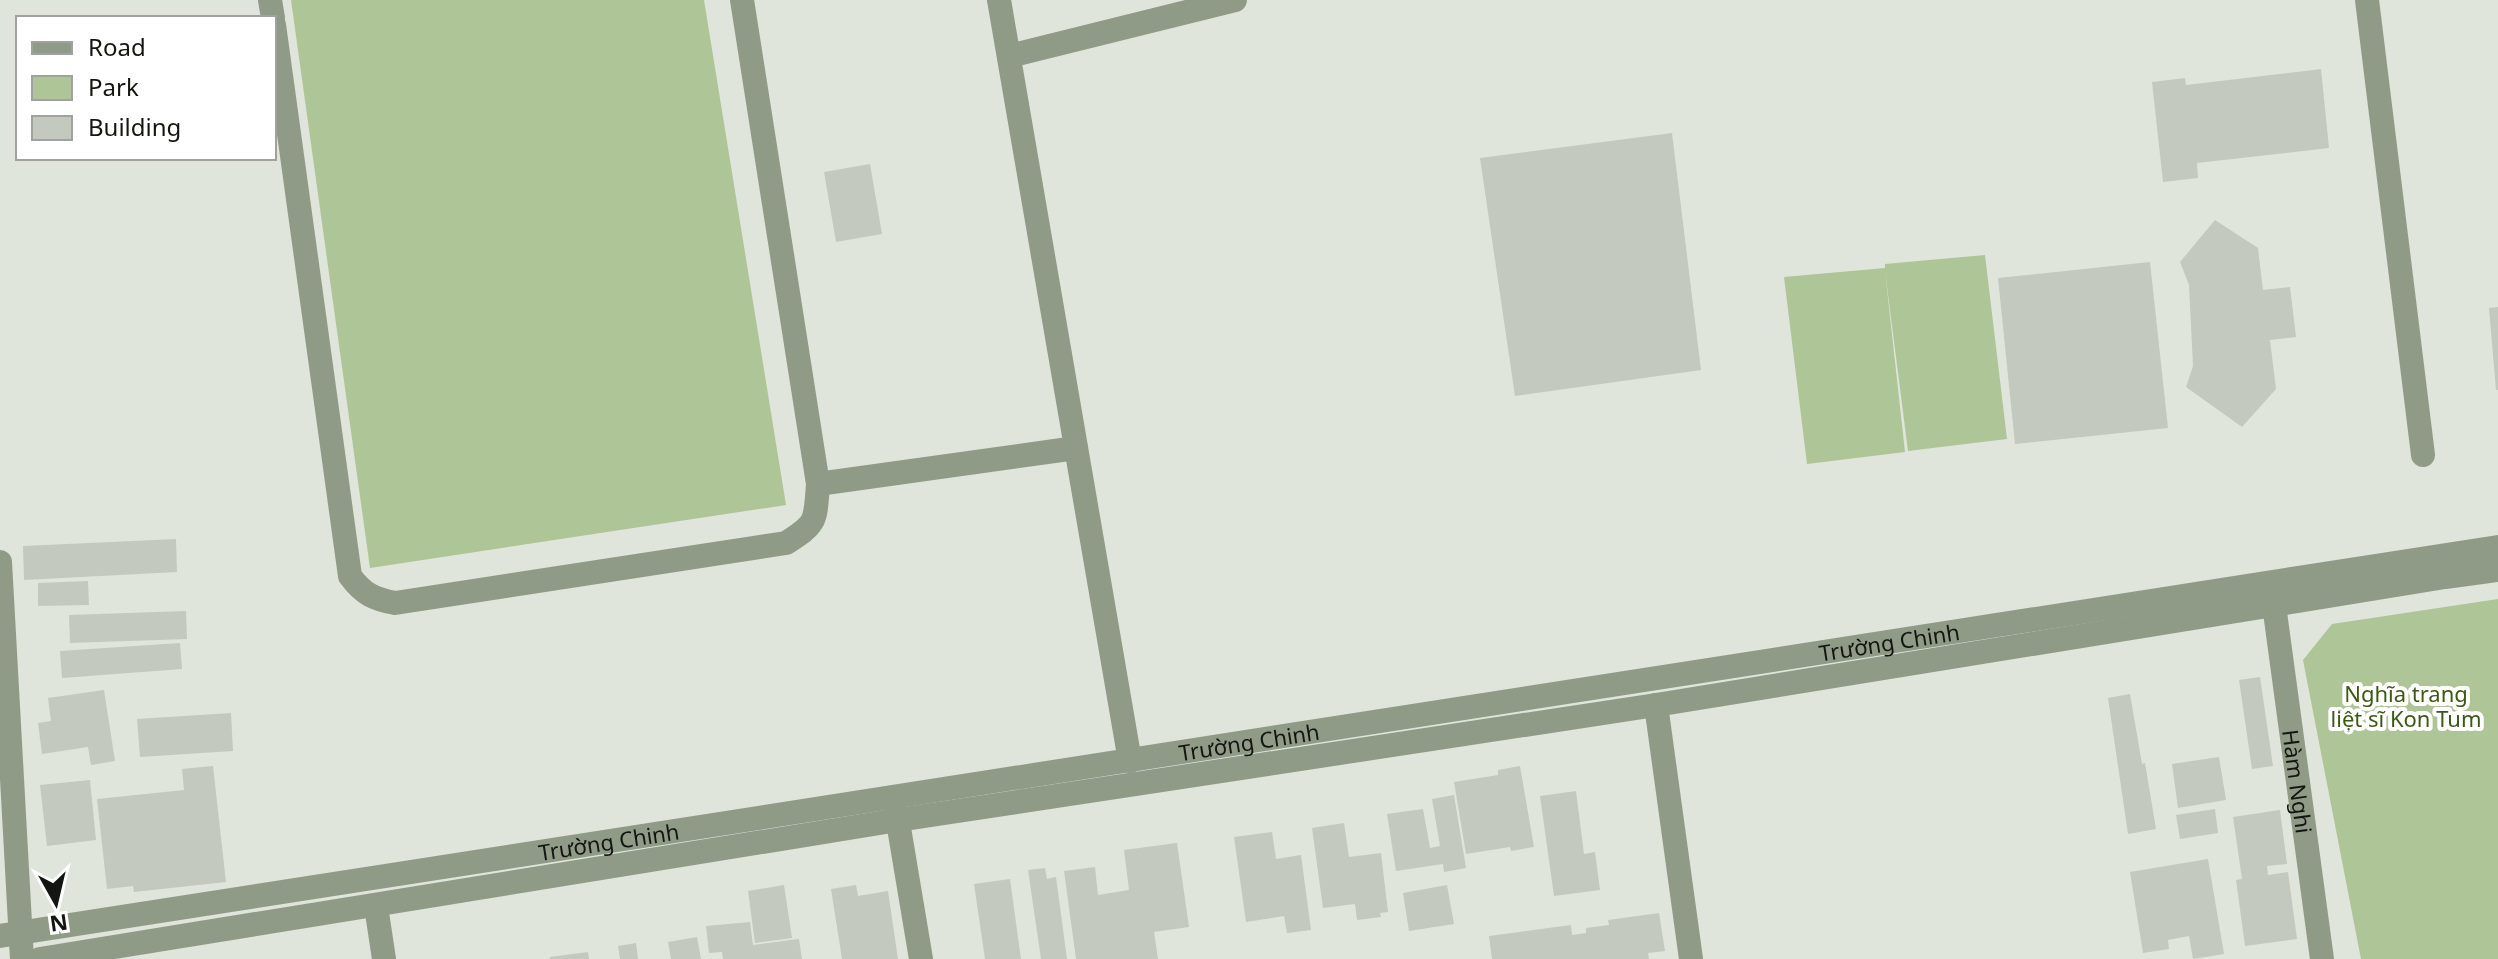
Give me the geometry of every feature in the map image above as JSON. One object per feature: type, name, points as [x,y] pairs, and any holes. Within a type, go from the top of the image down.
[{"type":"street","points":[[276,40],[350,576],[372,598],[395,603],[786,543],[810,528],[816,512],[818,484],[742,0]]},
{"type":"street","points":[[999,0],[1130,761]]},
{"type":"street","points":[[1009,56],[1235,0]]},
{"type":"street","points":[[2367,0],[2423,455]]},
{"type":"street","points":[[818,484],[1076,448]]},
{"type":"street","name":"Trường Chinh","points":[[40,959],[376,906],[896,809],[1130,761],[2498,547]]},
{"type":"street","points":[[0,562],[10,934],[22,959]]},
{"type":"street","name":"Trường Chinh","points":[[10,934],[1656,705],[2498,570]]},
{"type":"street","name":"Hàm Nghi","points":[[2274,605],[2315,958]]},
{"type":"street","points":[[1656,705],[1691,959]]},
{"type":"street","points":[[896,809],[921,959]]},
{"type":"street","points":[[376,906],[384,959]]},
{"type":"green space","points":[[291,0],[704,0],[786,505],[370,568]]},
{"type":"green space","points":[[1985,255],[2007,439],[1908,451],[1885,271],[1905,452],[1807,464],[1784,277]]},
{"type":"green space","name":"Nghĩa trang liệt sĩ Kon Tum","points":[[2498,599],[2498,959],[2361,959],[2303,660],[2332,624]]},
{"type":"building","points":[[2321,69],[2329,148],[2197,163],[2198,178],[2163,182],[2152,82],[2185,78],[2186,85]]},
{"type":"building","points":[[1672,133],[1701,370],[1515,396],[1480,158]]},
{"type":"building","points":[[870,164],[882,234],[836,242],[824,172]]},
{"type":"building","points":[[2215,220],[2258,248],[2263,290],[2290,287],[2296,337],[2270,340],[2276,389],[2242,427],[2186,387],[2193,366],[2189,285],[2180,262]]},
{"type":"building","points":[[2150,262],[2168,428],[2015,444],[1998,278]]},
{"type":"building","points":[[2498,307],[2498,390],[2496,390],[2489,308]]},
{"type":"building","points":[[176,539],[177,572],[24,580],[23,546]]},
{"type":"building","points":[[88,581],[89,605],[38,606],[38,583]]},
{"type":"building","points":[[186,611],[187,639],[70,643],[69,615]]},
{"type":"building","points":[[180,643],[182,669],[62,678],[60,651]]},
{"type":"building","points":[[2260,677],[2273,766],[2252,769],[2239,680]]},
{"type":"building","points":[[104,690],[115,761],[91,765],[88,747],[42,754],[38,723],[51,721],[48,698]]},
{"type":"building","points":[[2130,694],[2156,829],[2128,834],[2108,698]]},
{"type":"building","points":[[231,713],[233,751],[140,757],[137,719]]},
{"type":"building","points":[[2219,757],[2226,800],[2178,808],[2172,764]]},
{"type":"building","points":[[213,766],[226,882],[134,892],[133,886],[107,889],[97,799],[184,790],[182,769]]},
{"type":"building","points":[[1520,766],[1534,847],[1511,851],[1510,847],[1466,854],[1454,782],[1498,775],[1498,770]]},
{"type":"building","points":[[90,780],[96,840],[47,846],[40,785]]},
{"type":"building","points":[[1576,791],[1584,854],[1595,852],[1600,890],[1554,896],[1540,796]]},
{"type":"building","points":[[1454,795],[1466,868],[1444,872],[1443,864],[1396,871],[1387,814],[1423,809],[1430,848],[1440,846],[1432,799]]},
{"type":"building","points":[[2215,809],[2218,833],[2180,839],[2176,815]]},
{"type":"building","points":[[2280,810],[2287,864],[2267,866],[2268,875],[2288,872],[2297,939],[2245,946],[2236,880],[2242,879],[2233,817]]},
{"type":"building","points":[[1344,823],[1349,857],[1381,853],[1388,912],[1380,913],[1381,917],[1357,920],[1355,904],[1323,908],[1312,828]]},
{"type":"building","points":[[1272,832],[1276,859],[1301,855],[1311,930],[1287,933],[1284,916],[1246,922],[1234,837]]},
{"type":"building","points":[[1177,843],[1189,927],[1154,932],[1158,959],[1076,959],[1064,871],[1095,867],[1098,895],[1129,890],[1124,850]]},
{"type":"building","points":[[2208,859],[2224,954],[2193,959],[2189,936],[2168,940],[2169,949],[2143,953],[2130,872]]},
{"type":"building","points":[[1045,868],[1047,879],[1056,877],[1067,959],[1041,959],[1028,870]]},
{"type":"building","points":[[1010,879],[1021,959],[985,959],[974,884]]},
{"type":"building","points":[[784,885],[792,938],[755,943],[748,891]]},
{"type":"building","points":[[856,885],[858,896],[888,891],[898,959],[842,959],[831,889]]},
{"type":"building","points":[[1447,885],[1454,924],[1409,931],[1403,893]]},
{"type":"building","points":[[1659,913],[1665,951],[1648,953],[1649,959],[1492,959],[1489,936],[1571,925],[1572,935],[1586,933],[1586,928],[1609,925],[1608,920]]},
{"type":"building","points":[[750,922],[753,945],[799,939],[802,959],[723,959],[722,952],[709,953],[706,926]]},
{"type":"building","points":[[697,937],[701,959],[671,959],[668,942]]},
{"type":"building","points":[[636,943],[638,959],[620,959],[618,946]]},
{"type":"building","points":[[588,952],[589,959],[550,959],[550,957]]}]
